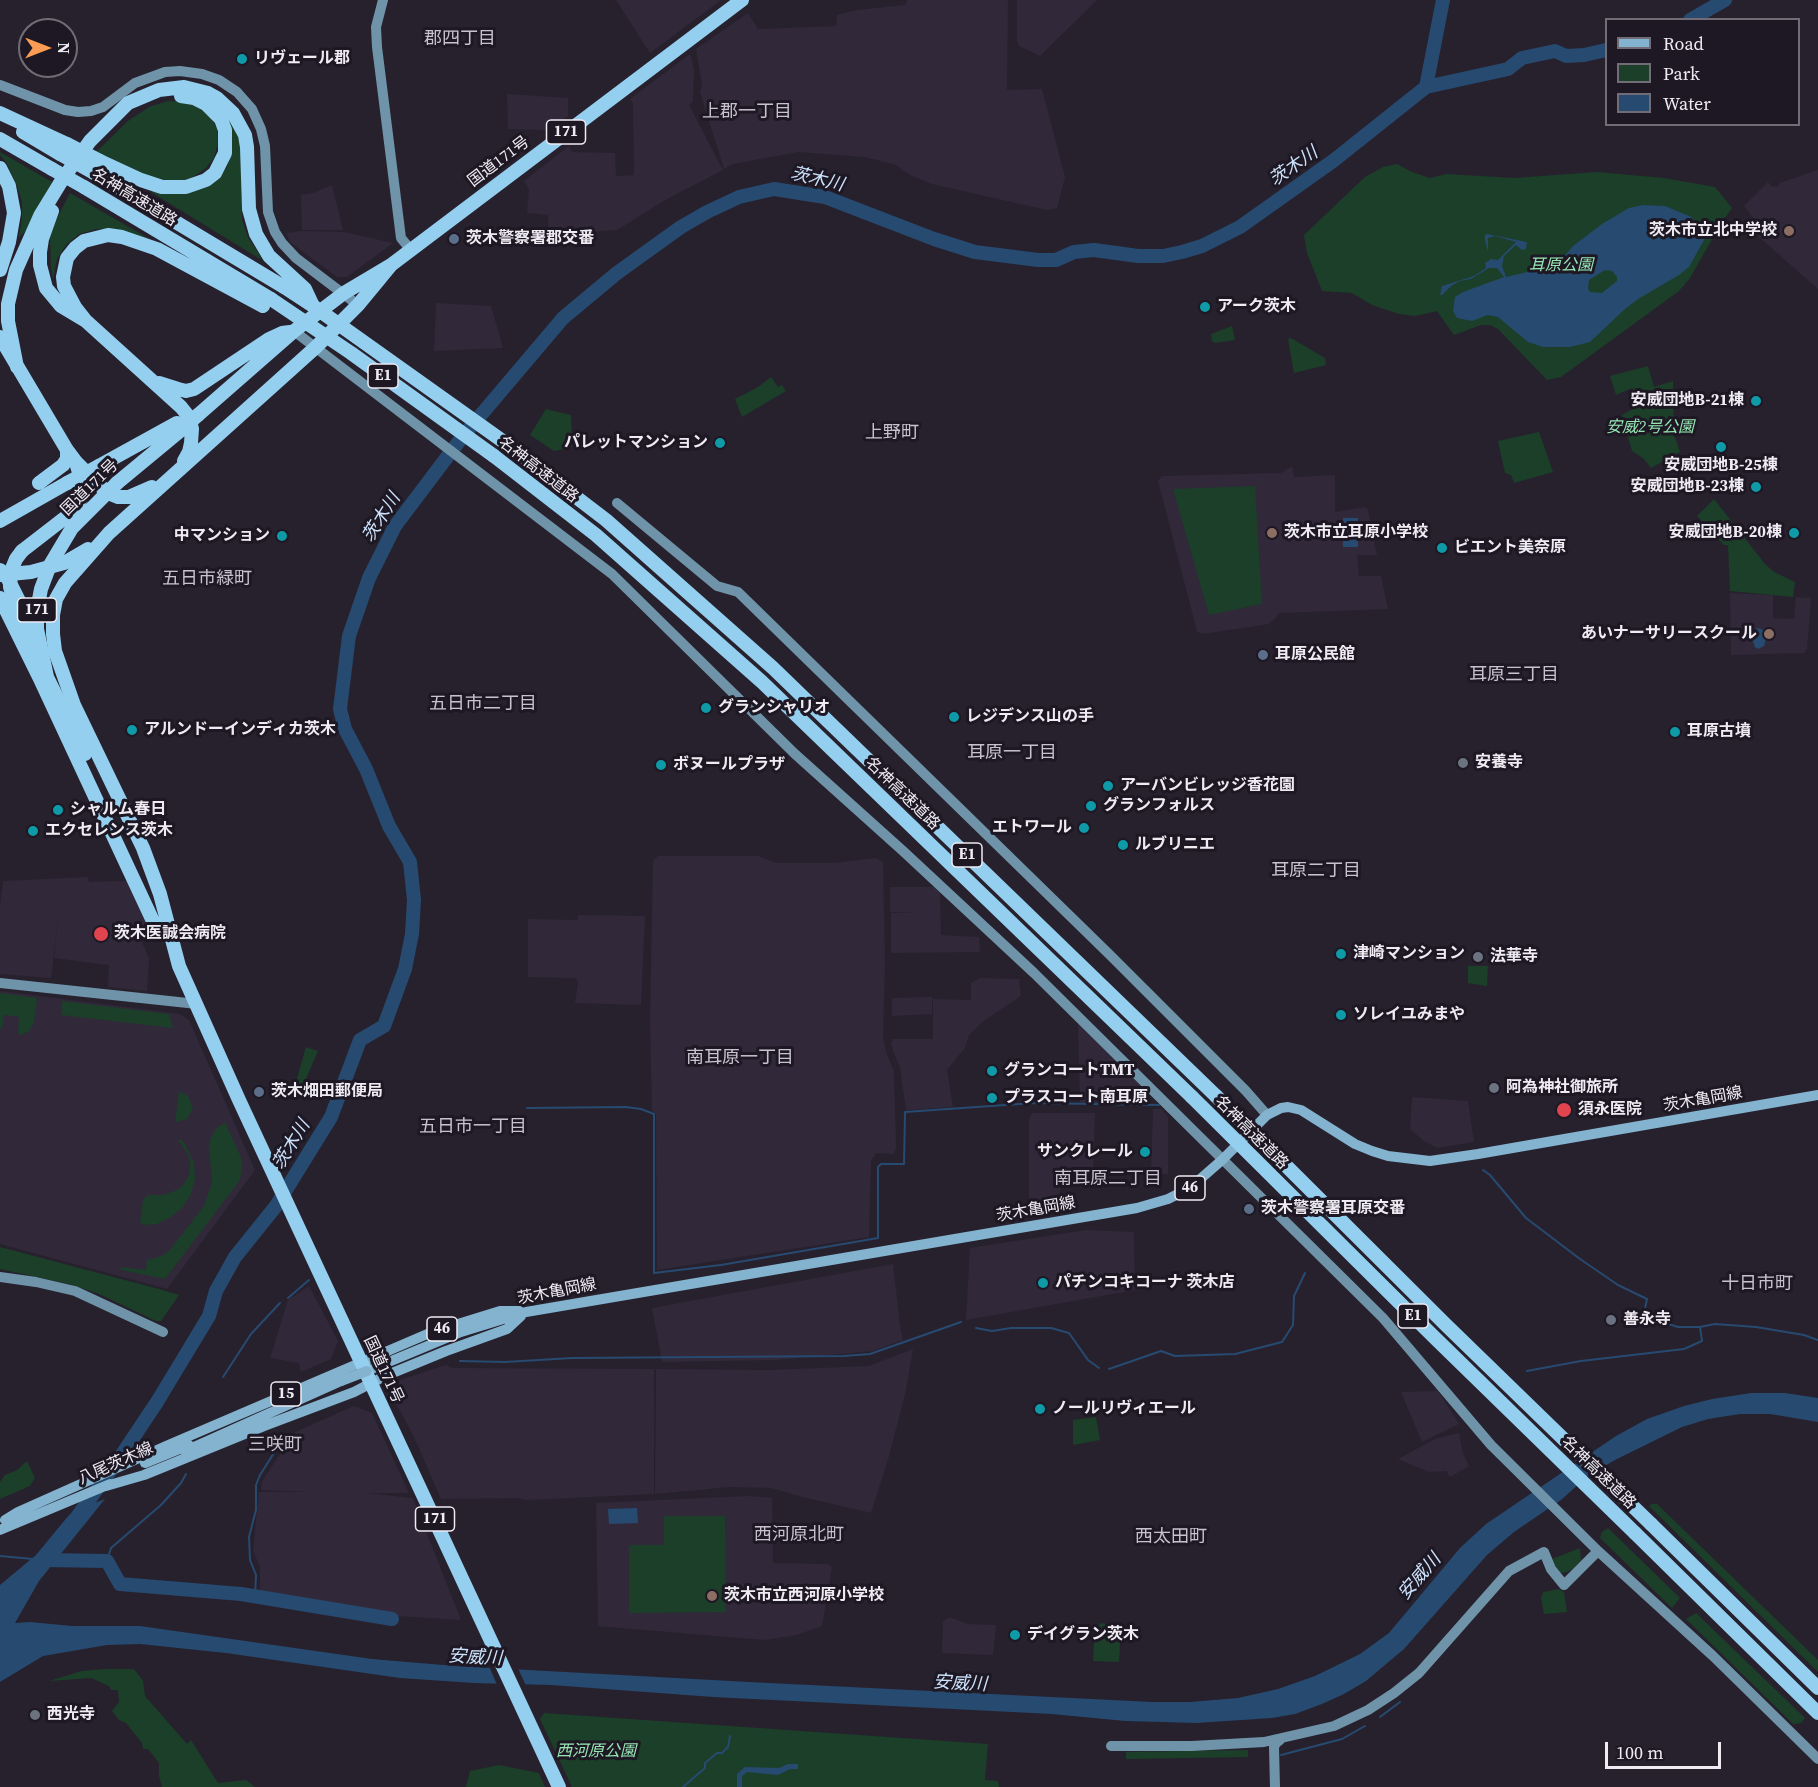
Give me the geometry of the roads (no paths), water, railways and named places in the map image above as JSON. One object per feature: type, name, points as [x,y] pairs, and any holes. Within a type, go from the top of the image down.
[{"type":"highway","name":"国道171号","points":[[559,1787],[273,1173],[197,1004],[179,966],[159,934],[131,854],[48,677],[37,629],[41,589],[50,565],[72,528],[179,426],[344,293],[391,265],[742,0]]},
{"type":"highway","points":[[17,367],[8,321],[8,304],[16,270],[40,216],[90,141],[128,103],[142,95],[184,87],[208,93],[233,113],[240,123],[248,147],[249,210],[256,234],[288,284]]},
{"type":"highway","points":[[0,337],[67,450],[108,493],[129,497],[136,495],[173,474],[189,452],[192,429],[182,407],[86,321],[52,298],[43,277],[40,252],[42,239],[52,212],[93,149],[133,110],[144,103],[169,96],[195,98],[215,111],[225,130],[225,153],[221,163],[206,180],[186,187],[162,187],[97,167]]},
{"type":"highway","points":[[0,113],[63,149]]},
{"type":"highway","name":"名神高速道路","points":[[0,120],[97,167],[288,284],[314,306],[580,499],[716,616],[773,668],[1216,1096],[1446,1325],[1818,1688]]},
{"type":"highway","name":"名神高速道路","points":[[0,139],[351,352],[568,513],[703,629],[762,682],[1192,1097],[1434,1338],[1818,1713]]},
{"type":"highway","points":[[0,168],[9,186],[15,213],[0,270]]},
{"type":"highway","points":[[86,321],[68,296],[64,286],[64,267],[75,248],[84,242],[108,235],[136,240],[267,303]]},
{"type":"highway","name":"国道171号","points":[[179,966],[160,894],[142,848],[74,705],[55,651],[53,615],[56,599],[65,582],[109,533],[316,348],[358,305],[391,265]]},
{"type":"highway","points":[[151,380],[186,391],[194,389],[269,339],[294,331]]},
{"type":"highway","points":[[0,521],[99,465],[179,426]]},
{"type":"highway","points":[[39,483],[63,465],[67,459],[67,450]]},
{"type":"highway","points":[[48,677],[12,597],[11,571],[21,551],[75,510],[82,497],[82,484],[76,462]]},
{"type":"highway","points":[[74,705],[2,573],[44,569],[64,563],[109,533]]},
{"type":"highway","points":[[0,598],[159,934]]},
{"type":"main road","name":"茨木亀岡線","points":[[367,1372],[461,1332],[526,1312],[1137,1208],[1186,1191],[1222,1161],[1267,1115],[1281,1108],[1301,1110],[1355,1144],[1372,1151],[1388,1156],[1430,1161],[1471,1156],[1818,1095]]},
{"type":"main road","name":"46","points":[[367,1372],[432,1332],[500,1311],[526,1312]]},
{"type":"main road","name":"46","points":[[367,1372],[446,1351],[507,1329],[526,1312]]},
{"type":"main road","name":"八尾茨木線","points":[[2,1524],[44,1511],[147,1470],[244,1424],[341,1381],[367,1372]]},
{"type":"main road","name":"15","points":[[165,1451],[367,1372]]},
{"type":"main road","name":"15","points":[[147,1470],[348,1395],[367,1372]]},
{"type":"main road","name":"八尾茨木線","points":[[2,1524],[58,1496],[165,1451],[244,1424]]},
{"type":"street","points":[[383,0],[376,27],[377,47],[401,238],[410,249]]},
{"type":"street","points":[[0,85],[65,110],[78,112],[103,107],[135,83],[165,72],[180,71],[202,74],[219,80],[237,92],[252,109],[261,129],[265,146],[268,212],[275,232],[296,258],[358,305]]},
{"type":"street","points":[[294,331],[612,574],[795,754],[1034,973],[1383,1318],[1491,1445],[1598,1551],[1713,1656],[1818,1759]]},
{"type":"street","points":[[617,503],[717,586],[738,592],[1110,955],[1246,1090],[1267,1115]]},
{"type":"street","points":[[0,983],[197,1004]]},
{"type":"street","points":[[0,1276],[75,1291],[163,1332]]},
{"type":"street","points":[[1111,1746],[1192,1746],[1264,1742],[1334,1726],[1368,1710],[1419,1673],[1509,1571],[1544,1552],[1551,1569],[1564,1585],[1598,1551]]},
{"type":"street","points":[[1275,1787],[1274,1747],[1280,1740]]},
{"type":"water","points":[[1643,205],[1665,206],[1693,218],[1691,221],[1688,219],[1685,223],[1693,230],[1697,227],[1695,225],[1698,222],[1704,229],[1704,240],[1689,267],[1638,299],[1590,342],[1570,347],[1543,347],[1528,342],[1498,317],[1488,315],[1472,321],[1457,318],[1453,311],[1455,297],[1504,277],[1497,268],[1489,268],[1471,279],[1460,281],[1440,295],[1442,286],[1474,276],[1486,268],[1485,263],[1490,260],[1488,252],[1485,240],[1487,234],[1527,242],[1526,249],[1522,250],[1516,245],[1504,256],[1502,266],[1506,277],[1562,259],[1573,246],[1602,224],[1629,208]],"holes":[[[1495,236],[1516,242],[1498,260],[1490,259],[1488,238]],[[1605,270],[1612,271],[1617,281],[1602,293],[1590,292],[1589,280]]]},
{"type":"water","points":[[1343,518],[1358,518],[1358,547],[1343,547]]},
{"type":"water","points":[[1757,628],[1764,630],[1767,635],[1764,646],[1758,649],[1752,639],[1752,633]]},
{"type":"water","points":[[1751,1393],[1785,1393],[1818,1398],[1818,1422],[1770,1414],[1740,1414],[1708,1419],[1682,1427],[1617,1459],[1590,1474],[1561,1500],[1514,1532],[1487,1555],[1404,1649],[1366,1681],[1322,1704],[1295,1714],[1272,1718],[1196,1723],[1125,1721],[1052,1714],[713,1697],[551,1685],[474,1683],[400,1678],[226,1653],[140,1644],[107,1645],[43,1656],[0,1682],[0,1585],[36,1555],[69,1515],[87,1509],[87,1506],[105,1499],[39,1581],[15,1623],[140,1626],[372,1659],[455,1666],[1152,1702],[1238,1698],[1278,1689],[1315,1676],[1360,1654],[1389,1633],[1460,1548],[1486,1524],[1616,1436],[1647,1419],[1684,1406]]},
{"type":"water","points":[[637,1508],[638,1523],[609,1524],[608,1509]]},
{"type":"water","points":[[788,1764],[798,1764],[798,1769],[790,1769],[778,1775],[747,1772],[742,1776],[742,1787],[737,1787],[737,1774],[745,1767],[779,1768]]},
{"type":"waterway","points":[[1426,87],[1443,0]]},
{"type":"waterway","points":[[1694,18],[1725,0]]},
{"type":"waterway","name":"茨木川","points":[[71,1525],[157,1402],[209,1316],[216,1291],[235,1257],[276,1206],[331,1117],[360,1040],[384,1026],[405,969],[412,934],[414,900],[410,862],[389,826],[366,769],[345,729],[340,709],[349,636],[369,578],[395,526],[463,436],[563,318],[617,273],[681,227],[739,197],[774,189],[825,197],[934,239],[975,252],[1038,260],[1056,260],[1074,252],[1094,250],[1138,256],[1163,256],[1182,252],[1202,246],[1240,227],[1333,161],[1426,87],[1508,69],[1522,58],[1555,51],[1566,56],[1605,50]]},
{"type":"waterway","points":[[527,1108],[626,1107],[654,1114],[654,1273],[721,1265],[878,1238],[878,1167],[881,1164],[904,1164],[905,1112],[1034,1103],[1159,1105]]},
{"type":"waterway","points":[[1483,1170],[1490,1175],[1526,1218],[1618,1285],[1647,1299],[1645,1308],[1659,1321],[1678,1327],[1715,1324],[1756,1327],[1804,1335],[1818,1340]]},
{"type":"waterway","points":[[1109,1369],[1161,1351],[1175,1356],[1235,1354],[1282,1342],[1293,1325],[1294,1296],[1305,1273]]},
{"type":"waterway","points":[[288,1298],[309,1280]]},
{"type":"waterway","points":[[223,1377],[251,1334],[280,1303]]},
{"type":"waterway","points":[[460,1361],[870,1354],[961,1322]]},
{"type":"waterway","points":[[1527,1371],[1581,1361],[1684,1349],[1702,1341],[1700,1327]]},
{"type":"waterway","points":[[976,1328],[992,1331],[1011,1328],[1051,1328],[1069,1333],[1088,1360],[1099,1368]]},
{"type":"waterway","points":[[255,1596],[256,1575],[250,1560],[249,1537],[256,1510],[256,1485],[284,1437]]},
{"type":"waterway","points":[[107,1561],[111,1548],[161,1505],[186,1474]]},
{"type":"waterway","points":[[0,1556],[33,1559]]},
{"type":"waterway","points":[[44,1560],[107,1561],[120,1584],[241,1594],[392,1619]]},
{"type":"waterway","points":[[1380,1717],[1400,1702]]},
{"type":"waterway","points":[[1281,1755],[1342,1739],[1365,1726]]},
{"type":"waterway","points":[[683,1787],[705,1768],[705,1763],[728,1747],[730,1736]]},
{"type":"place","name":"リヴェール郡","points":[[242,59]]},
{"type":"place","name":"茨木市立北中学校","points":[[1789,231]]},
{"type":"place","name":"茨木警察署郡交番","points":[[454,239]]},
{"type":"place","name":"アーク茨木","points":[[1205,307]]},
{"type":"place","name":"安威団地B-21棟","points":[[1756,401]]},
{"type":"place","name":"パレットマンション","points":[[720,443]]},
{"type":"place","name":"安威団地B-25棟","points":[[1721,447]]},
{"type":"place","name":"安威団地B-23棟","points":[[1756,487]]},
{"type":"place","name":"茨木市立耳原小学校","points":[[1272,533]]},
{"type":"place","name":"安威団地B-20棟","points":[[1794,533]]},
{"type":"place","name":"中マンション","points":[[282,536]]},
{"type":"place","name":"ビエント美奈原","points":[[1442,548]]},
{"type":"place","name":"あいナーサリースクール","points":[[1769,634]]},
{"type":"place","name":"耳原公民館","points":[[1263,655]]},
{"type":"place","name":"グランシャリオ","points":[[706,708]]},
{"type":"place","name":"レジデンス山の手","points":[[954,717]]},
{"type":"place","name":"アルンドーインディカ茨木","points":[[132,730]]},
{"type":"place","name":"耳原古墳","points":[[1675,732]]},
{"type":"place","name":"安養寺","points":[[1463,763]]},
{"type":"place","name":"ボヌールプラザ","points":[[661,765]]},
{"type":"place","name":"アーバンビレッジ香花園","points":[[1108,786]]},
{"type":"place","name":"グランフォルス","points":[[1091,806]]},
{"type":"place","name":"シャルム春日","points":[[58,810]]},
{"type":"place","name":"エトワール","points":[[1084,828]]},
{"type":"place","name":"エクセレンス茨木","points":[[33,831]]},
{"type":"place","name":"ルブリニエ","points":[[1123,845]]},
{"type":"place","name":"茨木医誠会病院","points":[[101,934]]},
{"type":"place","name":"津崎マンション","points":[[1341,954]]},
{"type":"place","name":"法華寺","points":[[1478,957]]},
{"type":"place","name":"ソレイユみまや","points":[[1341,1015]]},
{"type":"place","name":"グランコートTMT","points":[[992,1071]]},
{"type":"place","name":"阿為神社御旅所","points":[[1494,1088]]},
{"type":"place","name":"茨木畑田郵便局","points":[[259,1092]]},
{"type":"place","name":"プラスコート南耳原","points":[[992,1098]]},
{"type":"place","name":"須永医院","points":[[1564,1110]]},
{"type":"place","name":"サンクレール","points":[[1145,1152]]},
{"type":"place","name":"茨木警察署耳原交番","points":[[1249,1209]]},
{"type":"place","name":"パチンコキコーナ 茨木店","points":[[1043,1283]]},
{"type":"place","name":"善永寺","points":[[1611,1320]]},
{"type":"place","name":"ノールリヴィエール","points":[[1040,1409]]},
{"type":"place","name":"茨木市立西河原小学校","points":[[712,1596]]},
{"type":"place","name":"デイグラン茨木","points":[[1015,1635]]},
{"type":"place","name":"西光寺","points":[[35,1715]]},
{"type":"district","name":"郡四丁目","points":[[460,39]]},
{"type":"district","name":"上郡一丁目","points":[[747,112]]},
{"type":"district","name":"上野町","points":[[892,433]]},
{"type":"district","name":"五日市緑町","points":[[207,579]]},
{"type":"district","name":"耳原三丁目","points":[[1514,675]]},
{"type":"district","name":"五日市二丁目","points":[[483,704]]},
{"type":"district","name":"耳原一丁目","points":[[1012,753]]},
{"type":"district","name":"耳原二丁目","points":[[1316,871]]},
{"type":"district","name":"南耳原一丁目","points":[[740,1058]]},
{"type":"district","name":"五日市一丁目","points":[[473,1127]]},
{"type":"district","name":"南耳原二丁目","points":[[1108,1179]]},
{"type":"district","name":"十日市町","points":[[1757,1284]]},
{"type":"district","name":"三咲町","points":[[275,1445]]},
{"type":"district","name":"西河原北町","points":[[799,1535]]},
{"type":"district","name":"西太田町","points":[[1171,1537]]},
{"type":"park label","name":"耳原公園","points":[[1561,266]]},
{"type":"park label","name":"安威2号公園","points":[[1650,428]]},
{"type":"park label","name":"西河原公園","points":[[596,1752]]},
{"type":"water label","name":"安威川","points":[[1420,1577]]},
{"type":"water label","name":"安威川","points":[[475,1658]]},
{"type":"water label","name":"安威川","points":[[960,1684]]}]
